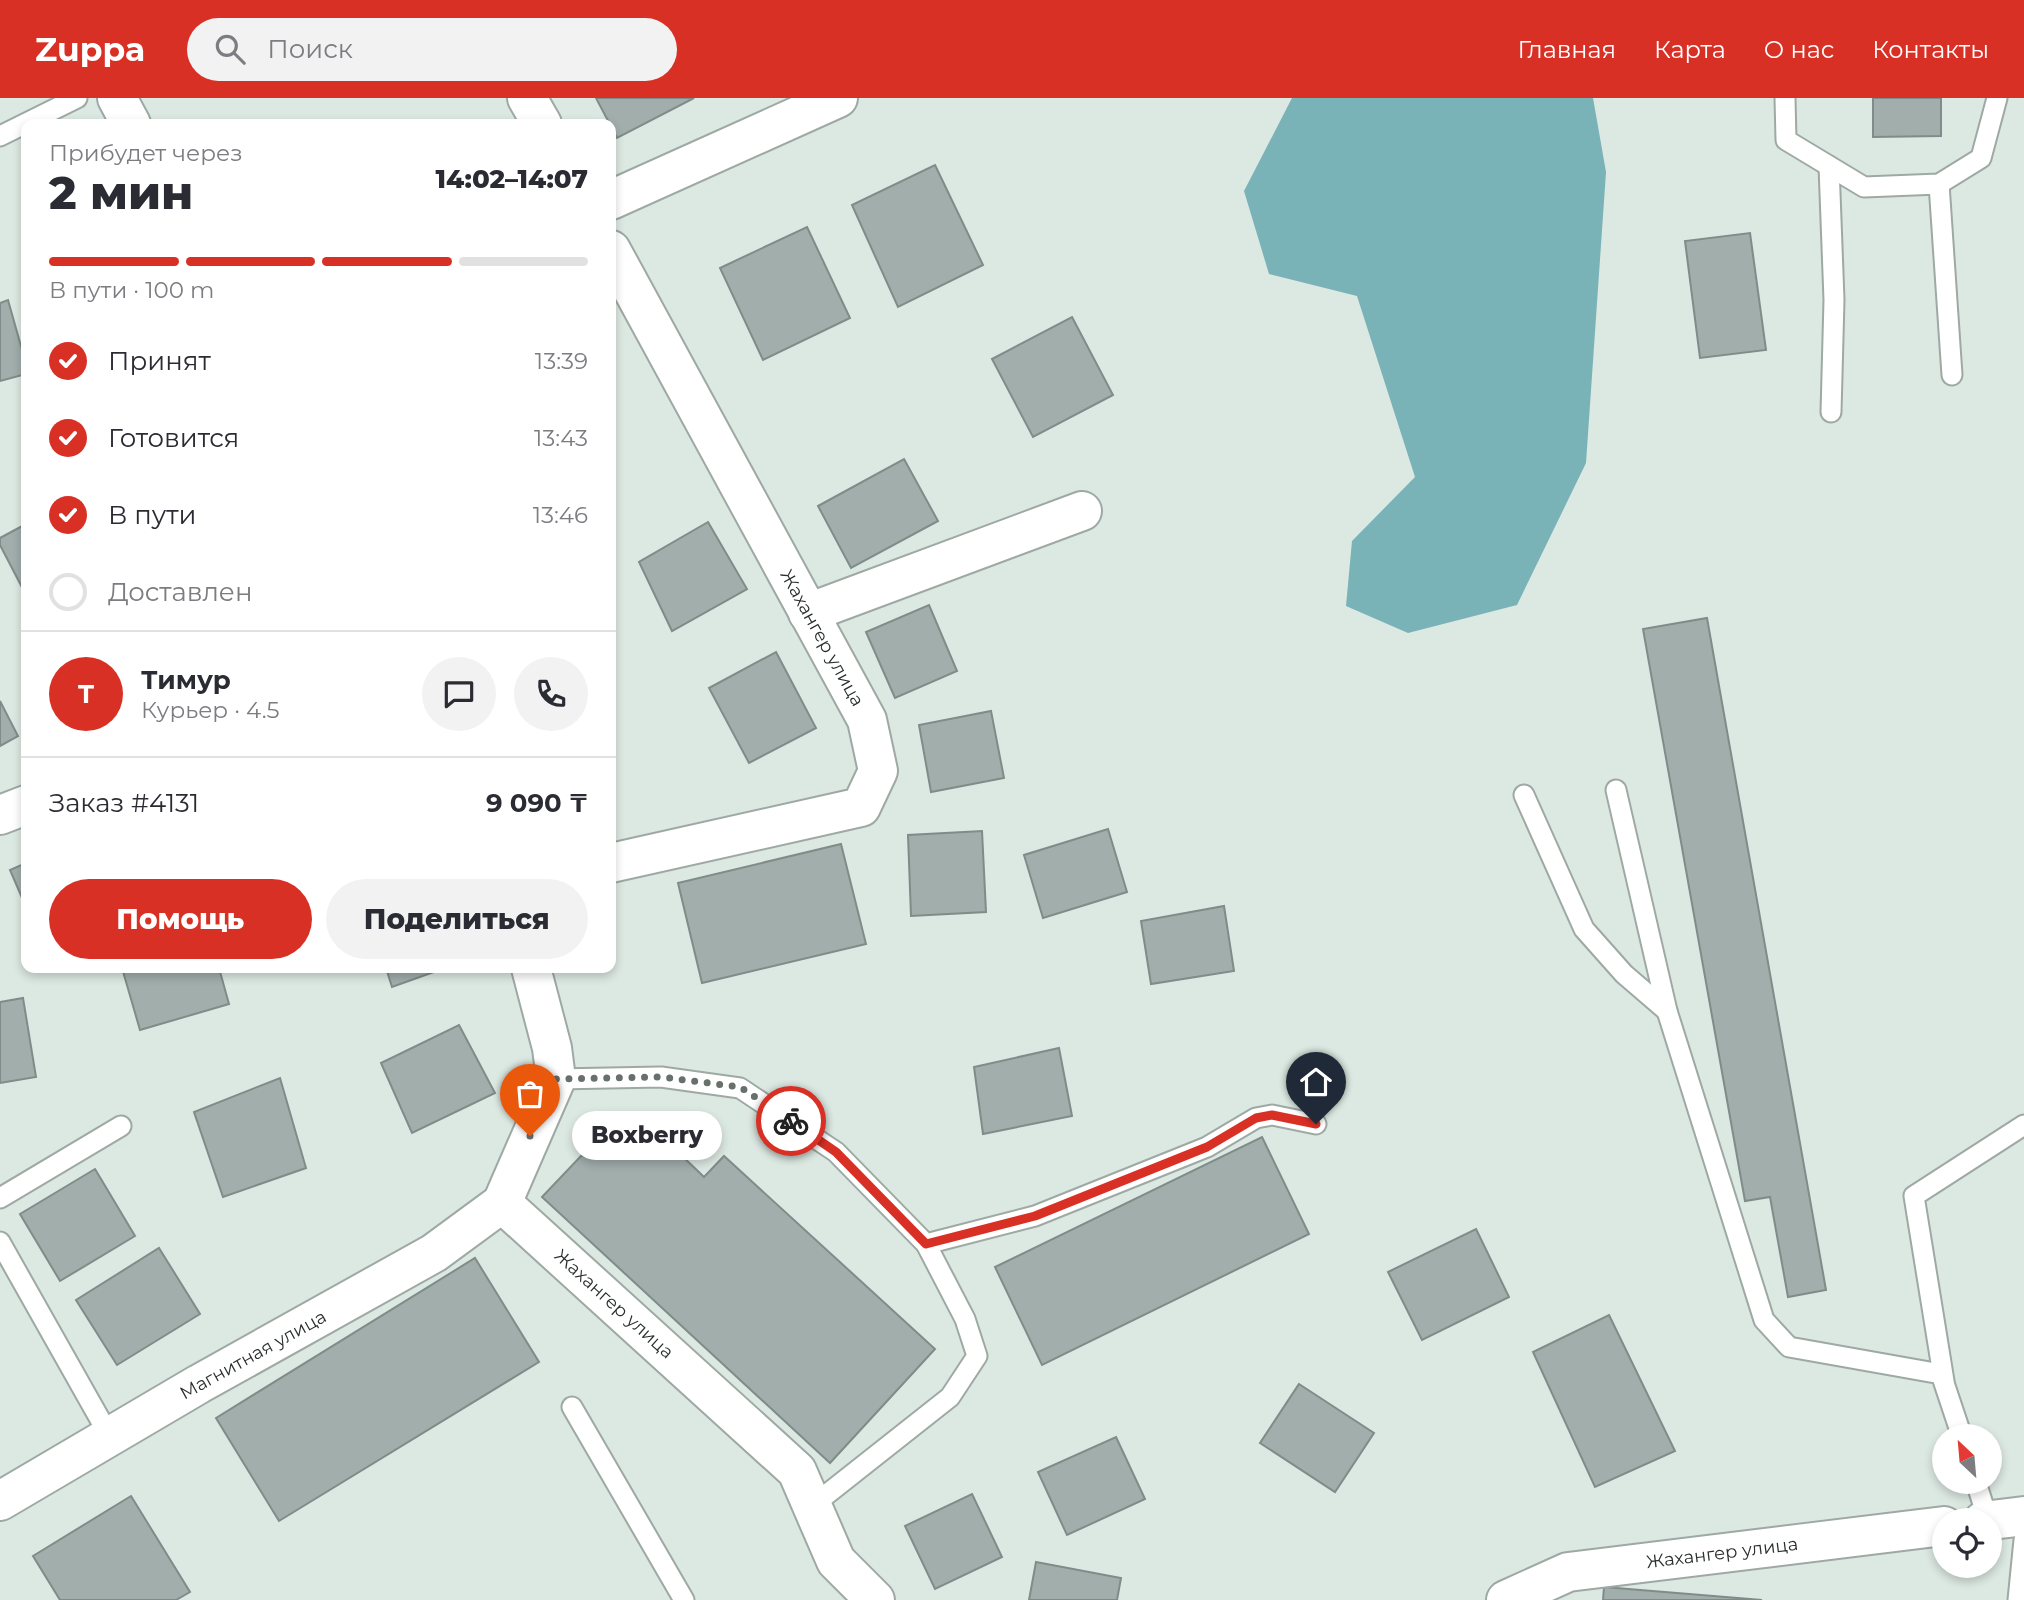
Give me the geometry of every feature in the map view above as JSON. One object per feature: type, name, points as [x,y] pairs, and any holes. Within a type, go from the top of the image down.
[{"type":"street","points":[[117,98],[128,119]]},
{"type":"street","points":[[527,98],[539,119]]},
{"type":"street","points":[[616,198],[838,98]]},
{"type":"street","name":"Жахангер улица","points":[[616,259],[867,720],[878,771],[861,807],[616,862]]},
{"type":"street","points":[[808,614],[1082,511]]},
{"type":"street","points":[[0,815],[21,807]]},
{"type":"street","points":[[502,1202],[556,1079],[552,1048],[532,973]]},
{"type":"street","name":"Жахангер улица","points":[[502,1202],[797,1471],[836,1561],[875,1600]]},
{"type":"street","name":"Магнитная улица","points":[[0,1501],[434,1253],[502,1202]]},
{"type":"street","points":[[2002,1518],[2024,1516]]},
{"type":"street","name":"Жахангер улица","points":[[1506,1600],[1568,1572],[1932,1527]]},
{"type":"lane","points":[[34,119],[77,98]]},
{"type":"lane","points":[[1785,98],[1786,140],[1864,187],[1939,184],[1981,158],[1997,98]]},
{"type":"lane","points":[[0,136],[21,126]]},
{"type":"lane","points":[[1829,166],[1834,300],[1831,412]]},
{"type":"lane","points":[[1939,184],[1952,375]]},
{"type":"lane","points":[[1616,790],[1667,1011],[1764,1320],[1789,1347],[1941,1374],[1958,1424]]},
{"type":"lane","points":[[1524,795],[1584,929],[1624,974],[1667,1011]]},
{"type":"lane","points":[[556,1079],[661,1077],[740,1087],[836,1152],[926,1244],[965,1319],[977,1356],[950,1397],[812,1506]]},
{"type":"lane","points":[[926,1244],[1035,1216],[1207,1147],[1256,1118],[1272,1115],[1316,1124]]},
{"type":"lane","points":[[1944,1381],[1914,1196],[2024,1125]]},
{"type":"lane","points":[[0,1198],[121,1126]]},
{"type":"lane","points":[[0,1242],[110,1437]]},
{"type":"lane","points":[[572,1407],[684,1600]]},
{"type":"lane","points":[[2018,1600],[2024,1540]]},
{"type":"water","points":[[1292,98],[1593,98],[1606,172],[1586,463],[1517,605],[1408,633],[1346,606],[1352,541],[1415,477],[1357,296],[1269,274],[1244,191]]},
{"type":"building","points":[[596,98],[694,98],[617,138],[616,119],[607,119]]},
{"type":"building","points":[[1873,98],[1941,98],[1941,136],[1873,137]]},
{"type":"building","points":[[935,165],[983,265],[898,307],[852,205]]},
{"type":"building","points":[[807,227],[850,318],[763,360],[720,268]]},
{"type":"building","points":[[1750,233],[1766,350],[1700,358],[1685,241]]},
{"type":"building","points":[[8,300],[21,346],[21,375],[0,381],[0,303]]},
{"type":"building","points":[[1072,317],[1113,395],[1033,437],[992,359]]},
{"type":"building","points":[[904,459],[938,521],[851,568],[818,506]]},
{"type":"building","points":[[708,522],[747,589],[672,631],[639,562]]},
{"type":"building","points":[[21,527],[21,585],[0,545],[0,538]]},
{"type":"building","points":[[929,605],[957,671],[895,698],[866,632]]},
{"type":"building","points":[[1707,618],[1826,1290],[1788,1297],[1770,1197],[1745,1201],[1643,629]]},
{"type":"building","points":[[776,652],[816,728],[749,763],[709,688]]},
{"type":"building","points":[[0,701],[18,736],[0,746]]},
{"type":"building","points":[[991,711],[1004,778],[931,792],[919,725]]},
{"type":"building","points":[[1108,829],[1127,892],[1043,918],[1024,855]]},
{"type":"building","points":[[982,831],[986,912],[911,916],[908,835]]},
{"type":"building","points":[[841,844],[866,944],[702,983],[678,883]]},
{"type":"building","points":[[21,865],[21,895],[10,870]]},
{"type":"building","points":[[1224,906],[1234,971],[1151,984],[1141,921]]},
{"type":"building","points":[[123,973],[220,973],[229,1004],[140,1030]]},
{"type":"building","points":[[388,973],[431,973],[392,987]]},
{"type":"building","points":[[23,998],[36,1077],[0,1083],[0,1002]]},
{"type":"building","points":[[459,1025],[495,1093],[412,1133],[381,1063]]},
{"type":"building","points":[[1059,1048],[1072,1116],[983,1134],[974,1067]]},
{"type":"building","points":[[280,1078],[306,1168],[223,1197],[194,1112]]},
{"type":"building","points":[[1262,1137],[1309,1234],[1042,1365],[995,1267]]},
{"type":"building","points":[[677,1151],[704,1177],[724,1156],[935,1349],[830,1463],[542,1197],[581,1156]]},
{"type":"building","points":[[95,1169],[135,1236],[60,1281],[20,1214]]},
{"type":"building","points":[[1476,1229],[1509,1297],[1422,1340],[1388,1272]]},
{"type":"building","points":[[159,1248],[200,1314],[117,1365],[76,1300]]},
{"type":"building","points":[[475,1258],[539,1362],[279,1521],[216,1418]]},
{"type":"building","points":[[1609,1315],[1675,1451],[1595,1487],[1533,1352]]},
{"type":"building","points":[[1299,1384],[1374,1433],[1335,1492],[1260,1443]]},
{"type":"building","points":[[1116,1437],[1145,1499],[1067,1535],[1038,1472]]},
{"type":"building","points":[[972,1494],[1002,1557],[935,1589],[905,1526]]},
{"type":"building","points":[[131,1496],[190,1592],[176,1600],[60,1600],[33,1556]]},
{"type":"building","points":[[1036,1562],[1121,1578],[1117,1600],[1029,1600]]},
{"type":"building","points":[[1604,1587],[1762,1600],[1603,1600]]},
{"type":"way so far","points":[[530,1136],[556,1079],[661,1077],[740,1087],[791,1121]]},
{"type":"place","name":"Boxberry","points":[[530,1136]]},
{"type":"route","points":[[791,1121],[836,1152],[926,1244],[1035,1216],[1207,1147],[1256,1118],[1272,1115],[1316,1124]]}]
